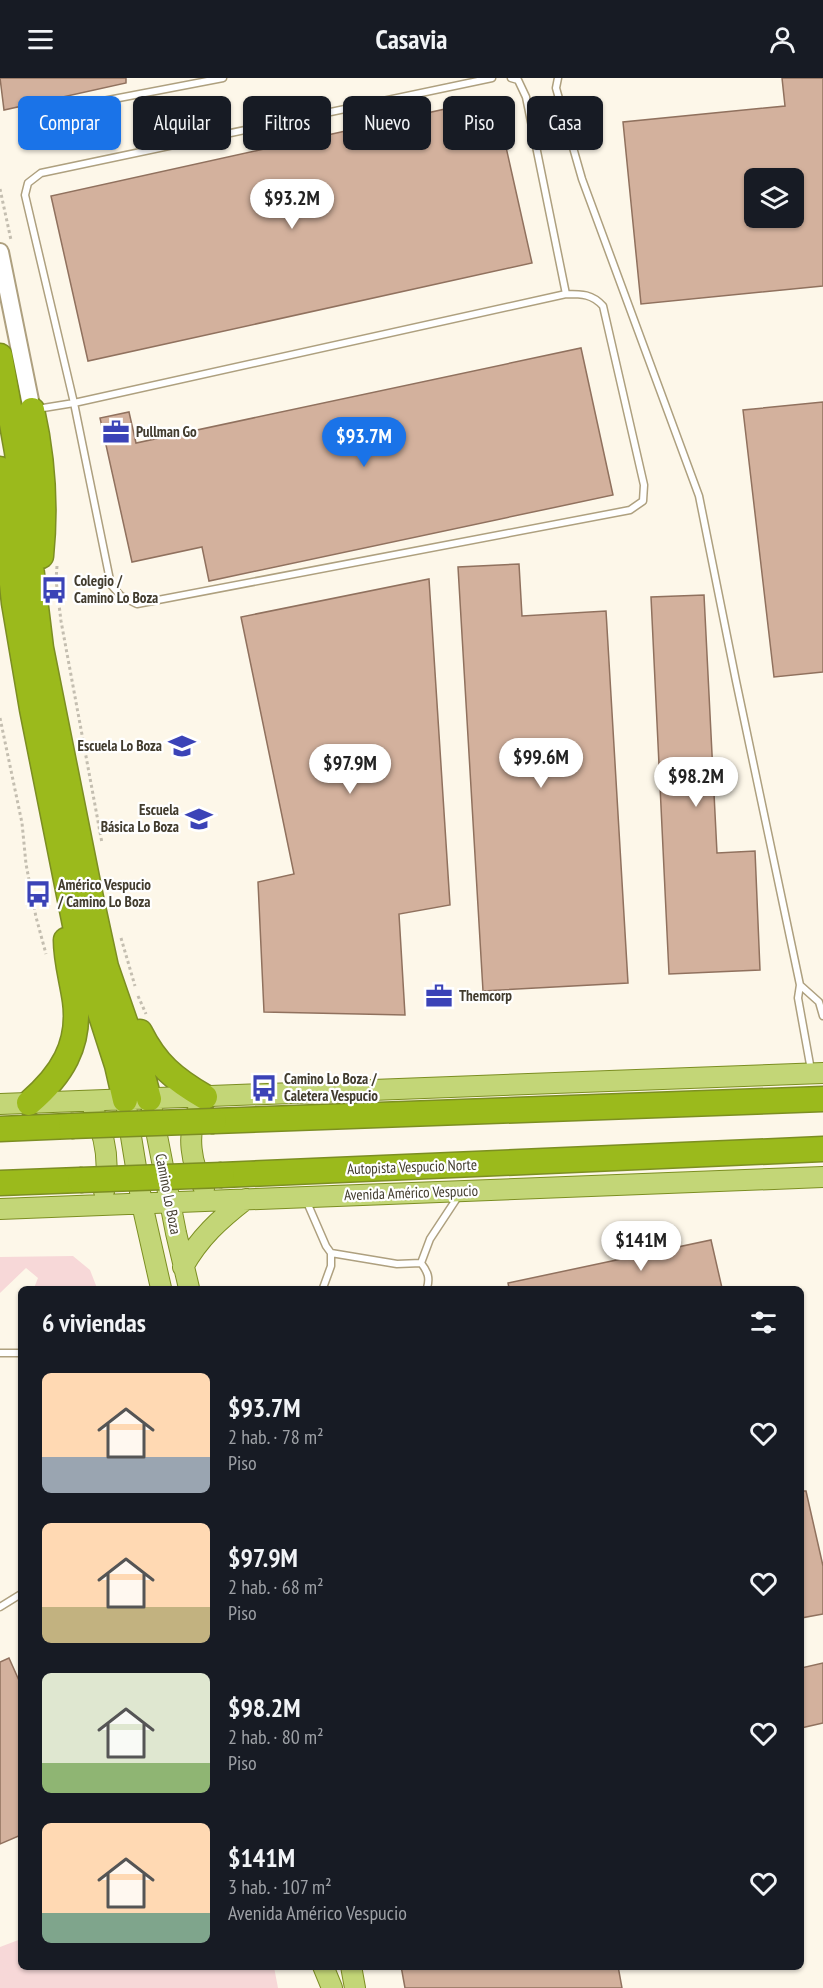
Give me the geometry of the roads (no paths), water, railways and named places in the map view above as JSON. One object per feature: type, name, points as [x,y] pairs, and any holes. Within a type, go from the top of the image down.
[{"type":"highway","points":[[0,356],[17,452],[45,669],[99,939],[149,1099]]},
{"type":"highway","points":[[32,410],[40,453],[44,501],[37,616]]},
{"type":"highway","points":[[0,469],[14,603],[32,709],[71,906],[80,950],[121,1076],[125,1100]]},
{"type":"highway","points":[[0,573],[14,603]]},
{"type":"highway","points":[[29,1103],[54,1080],[68,1056],[75,1030],[75,1001],[68,969],[66,937],[71,906]]},
{"type":"highway","points":[[112,986],[130,1011],[157,1060],[168,1073],[204,1097]]},
{"type":"highway","points":[[0,1130],[823,1099]]},
{"type":"highway","name":"Autopista Vespucio Norte","points":[[0,1183],[823,1149]]},
{"type":"main road","points":[[0,1104],[817,1074]]},
{"type":"main road","points":[[204,1097],[191,1125],[192,1150],[199,1178],[214,1201]]},
{"type":"main road","name":"Camino Lo Boza","points":[[149,1099],[188,1286]]},
{"type":"main road","name":"Camino Lo Boza","points":[[125,1100],[142,1203],[161,1286]]},
{"type":"main road","points":[[87,1101],[100,1125],[107,1152],[107,1179],[100,1205]]},
{"type":"main road","name":"Avenida Américo Vespucio","points":[[0,1209],[823,1177]]},
{"type":"main road","points":[[183,1267],[208,1231],[246,1200]]},
{"type":"main road","points":[[325,1970],[332,1988]]},
{"type":"main road","points":[[352,1970],[355,1988]]},
{"type":"street","points":[[6,249],[32,410]]},
{"type":"lane","points":[[121,98],[223,78]]},
{"type":"lane","points":[[32,410],[74,403],[566,294],[595,297],[603,306],[644,485],[643,501],[630,510],[137,604],[121,596],[111,585],[74,403],[25,195],[28,183],[41,173],[492,78]]},
{"type":"lane","points":[[511,78],[518,80],[526,97],[566,294]]},
{"type":"lane","points":[[558,78],[556,88],[582,179],[699,496],[800,985],[798,998],[817,1074]]},
{"type":"lane","points":[[800,985],[819,1002],[823,1016]]},
{"type":"lane","points":[[421,1263],[430,1239],[461,1191]]},
{"type":"lane","points":[[305,1197],[331,1253],[331,1266],[324,1286]]},
{"type":"lane","points":[[331,1253],[397,1264],[421,1263]]},
{"type":"lane","points":[[421,1263],[430,1278],[428,1286]]},
{"type":"lane","points":[[0,1353],[18,1353]]},
{"type":"lane","points":[[0,1607],[18,1596]]},
{"type":"place","name":"Pullman Go","points":[[116,432]]},
{"type":"place","name":"Colegio / Camino Lo Boza","points":[[54,590]]},
{"type":"place","name":"Escuela Lo Boza","points":[[182,746]]},
{"type":"place","name":"Escuela Básica Lo Boza","points":[[199,819]]},
{"type":"place","name":"Américo Vespucio / Camino Lo Boza","points":[[38,894]]},
{"type":"place","name":"Themcorp","points":[[439,996]]},
{"type":"place","name":"Camino Lo Boza / Caletera Vespucio","points":[[264,1088]]}]
